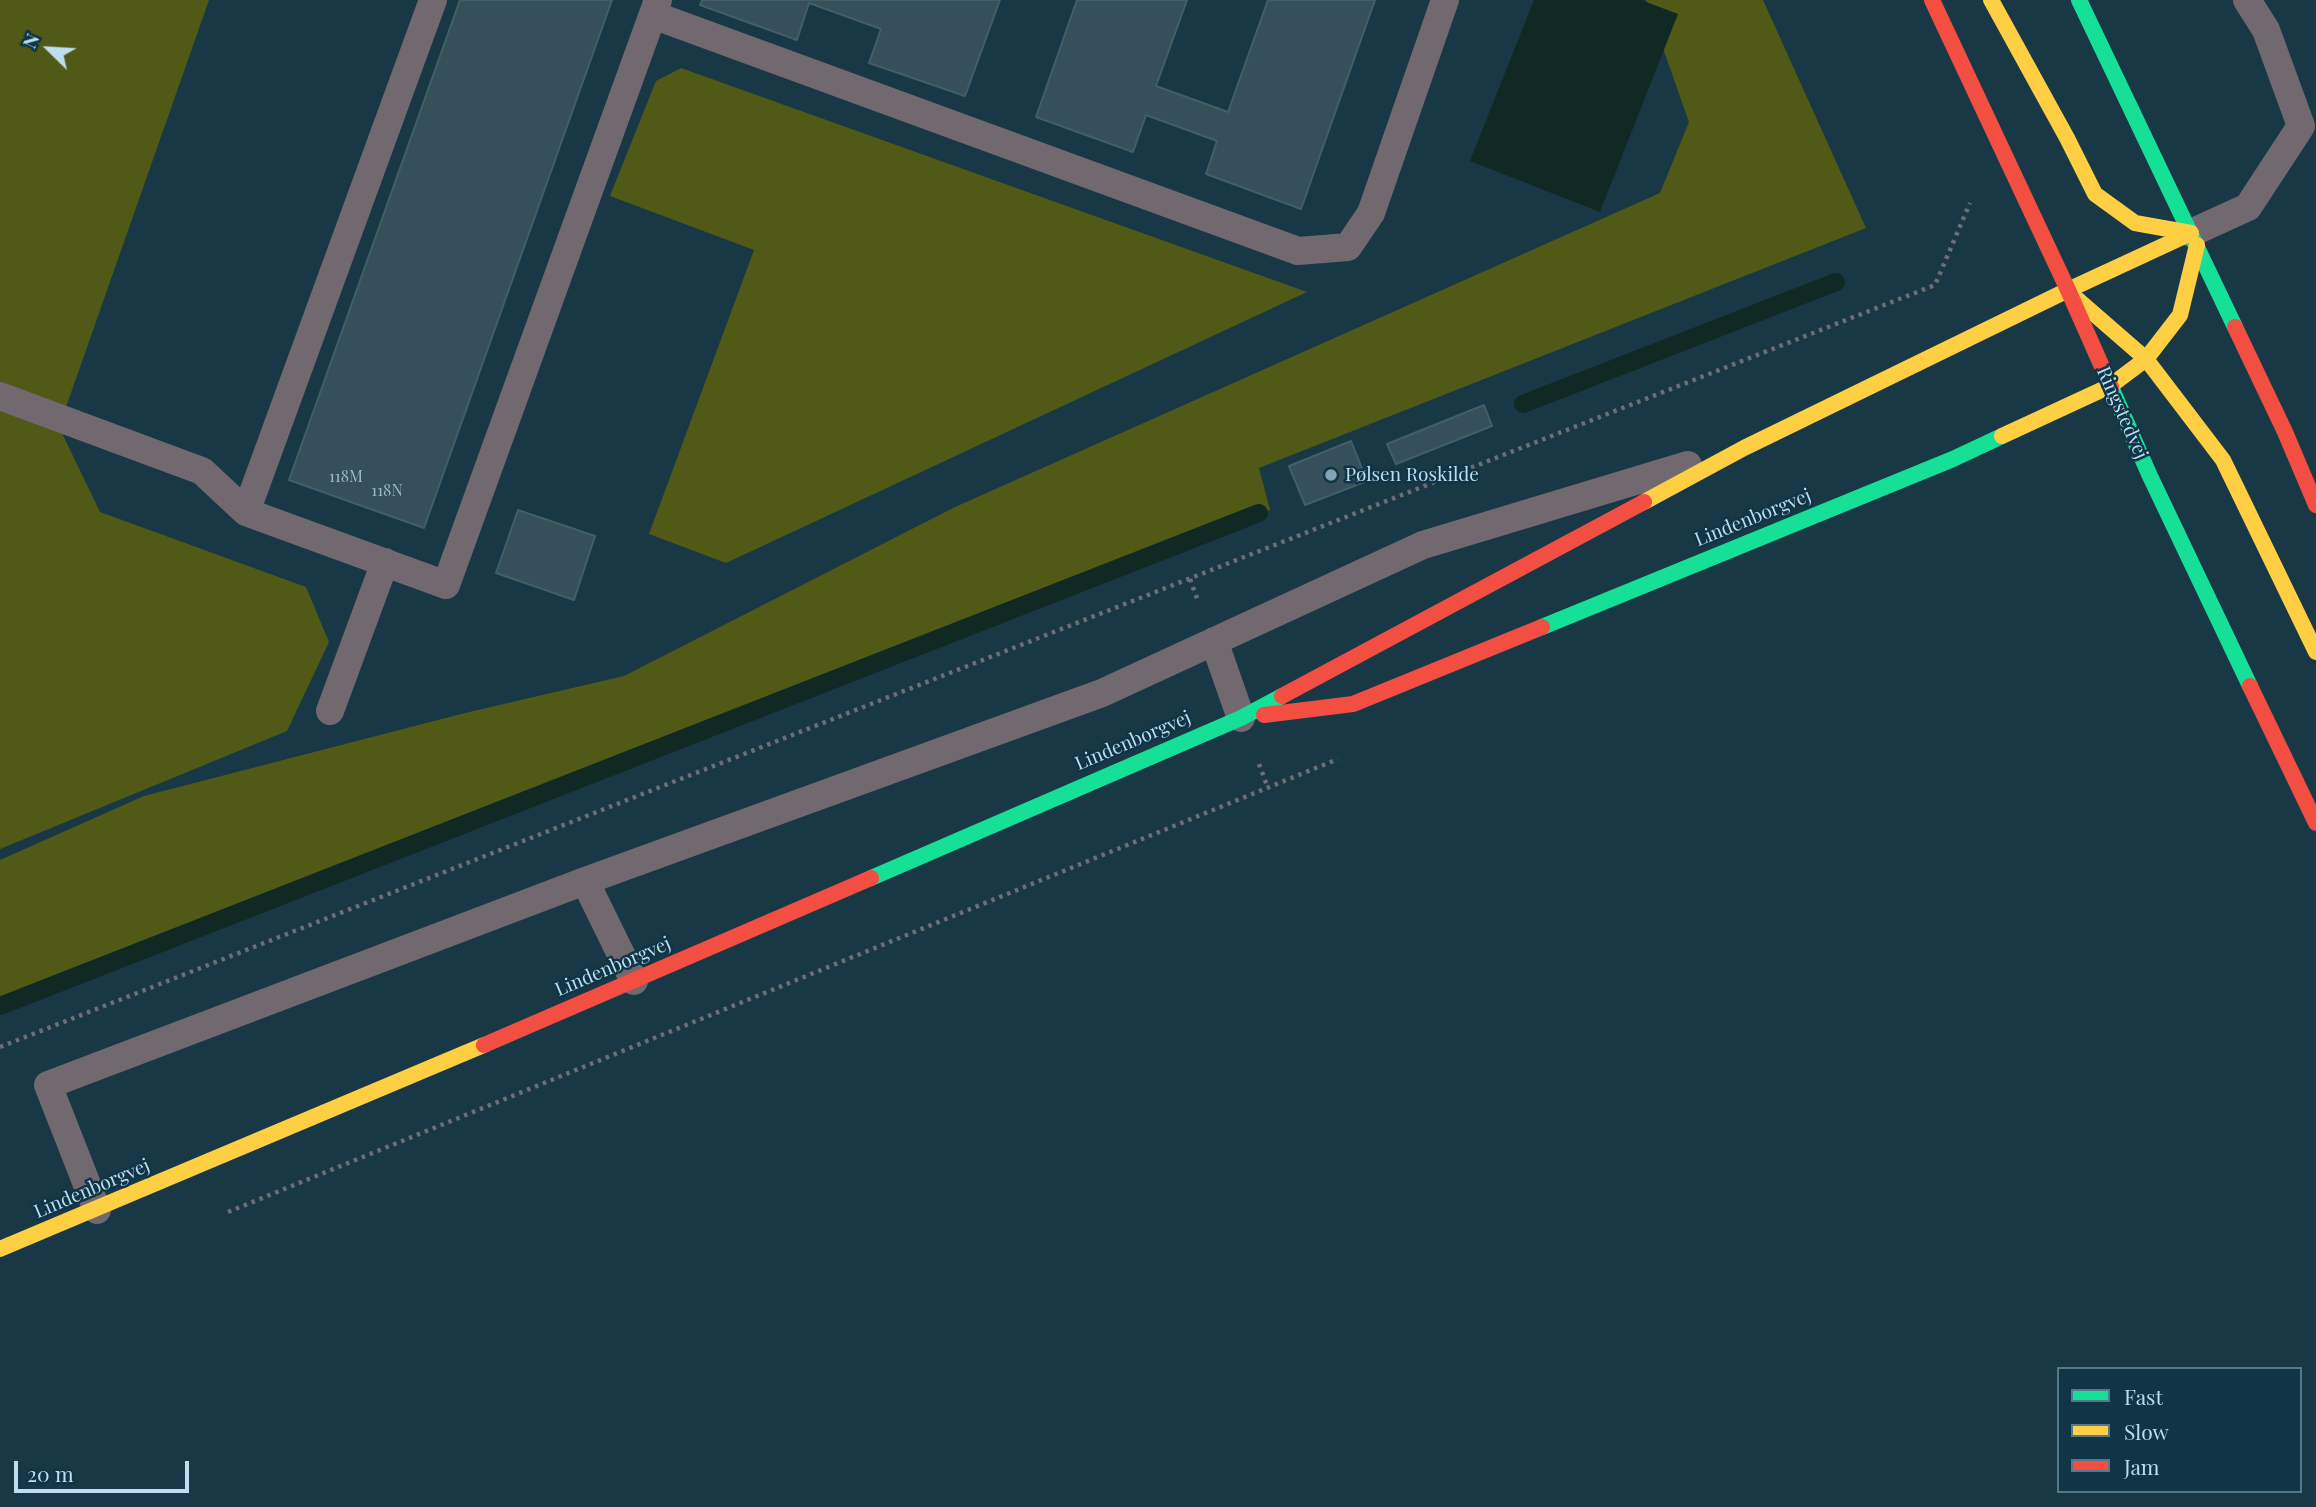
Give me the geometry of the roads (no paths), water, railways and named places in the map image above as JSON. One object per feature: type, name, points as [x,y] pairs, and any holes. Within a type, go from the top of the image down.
[{"type":"main road","name":"Ringstedvej","points":[[1932,0],[2068,290],[2149,474],[2316,823]]},
{"type":"main road","points":[[1992,0],[2095,194],[2135,223],[2194,239]]},
{"type":"main road","points":[[2079,0],[2285,432],[2316,505]]},
{"type":"main road","name":"Lindenborgvej","points":[[0,1249],[634,981],[1241,718],[1744,448],[2068,290],[2194,239]]},
{"type":"main road","name":"Lindenborgvej","points":[[1241,718],[1353,704],[1954,459],[2110,386],[2146,359],[2180,315],[2194,239]]},
{"type":"main road","points":[[2068,290],[2146,359],[2222,460],[2316,652]]},
{"type":"lane","points":[[246,512],[433,0]]},
{"type":"lane","points":[[0,396],[202,471],[246,512],[446,585],[655,7],[1298,251],[1348,247],[1371,213],[1444,0]]},
{"type":"lane","points":[[2194,239],[2248,207],[2301,126],[2266,30],[2247,0]]},
{"type":"lane","points":[[97,1210],[48,1085],[585,881],[1102,693],[1423,545],[1744,448]]},
{"type":"lane","points":[[330,711],[386,562]]},
{"type":"lane","points":[[1214,641],[1241,718]]},
{"type":"lane","points":[[585,881],[634,981]]},
{"type":"waterway","points":[[1523,404],[1836,282]]},
{"type":"waterway","points":[[0,1006],[1259,513]]},
{"type":"place","name":"Pølsen Roskilde","points":[[1331,475]]}]
